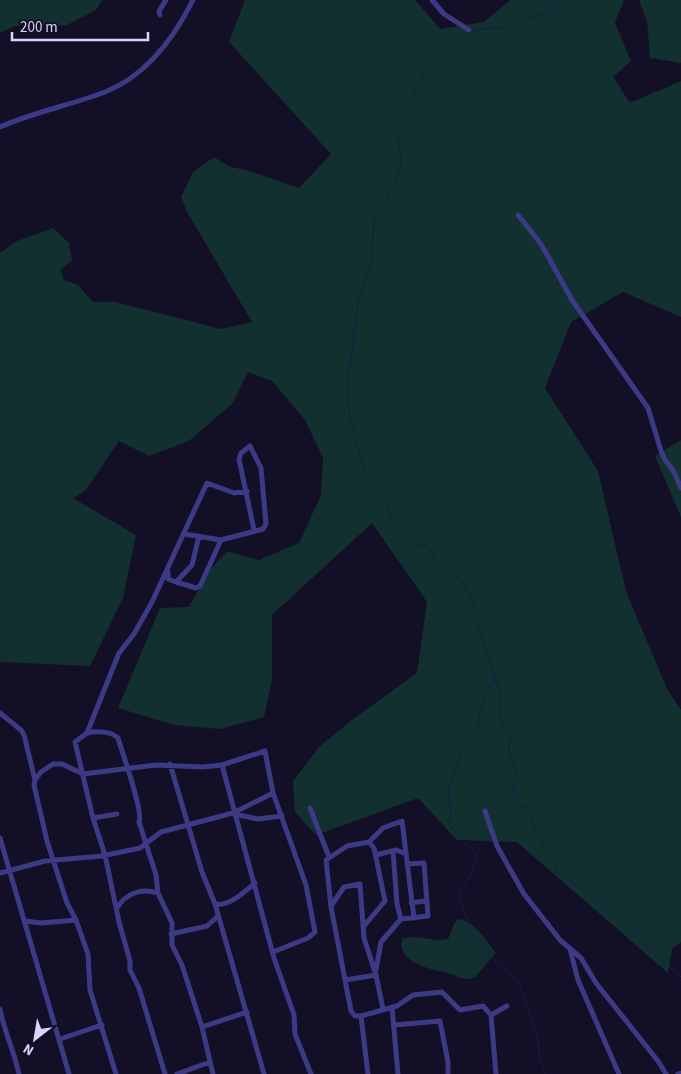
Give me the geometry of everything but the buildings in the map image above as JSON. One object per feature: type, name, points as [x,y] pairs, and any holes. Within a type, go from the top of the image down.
[{"type":"street","points":[[160,14],[159,12],[166,0]]},
{"type":"street","points":[[0,127],[116,87],[158,54],[193,0]]},
{"type":"street","points":[[432,0],[444,14],[469,30]]},
{"type":"street","points":[[518,215],[541,244],[572,300],[648,408],[661,451],[673,470],[681,488]]},
{"type":"street","points":[[184,534],[221,540],[263,529],[266,524],[261,468],[250,446],[241,453],[239,458],[254,530]]},
{"type":"street","points":[[88,733],[119,653],[142,619],[207,483],[234,493],[246,490]]},
{"type":"street","points":[[176,582],[192,565],[199,536]]},
{"type":"street","points":[[168,568],[168,579],[196,588],[200,586],[221,540]]},
{"type":"street","points":[[0,713],[22,732],[35,780],[34,785],[44,832],[67,903],[76,920],[89,960],[88,981],[90,990],[116,1074]]},
{"type":"street","points":[[165,1074],[139,988],[130,970],[130,961],[118,922],[105,855],[93,818],[75,742],[88,733],[101,732],[116,736],[134,790],[146,845],[156,876],[158,893],[172,923],[172,945],[182,965],[202,1027],[213,1074]]},
{"type":"street","points":[[35,780],[41,772],[53,764],[62,764],[83,774],[170,764],[222,765],[265,751],[273,793],[306,885],[315,932],[308,938],[273,952]]},
{"type":"street","points":[[170,764],[202,872],[215,904],[264,1074]]},
{"type":"street","points":[[222,765],[273,952],[294,1015],[295,1034],[311,1074]]},
{"type":"street","points":[[0,873],[53,860],[105,855],[140,848],[156,835],[234,813],[273,793]]},
{"type":"street","points":[[310,808],[329,857]]},
{"type":"street","points":[[485,811],[497,846],[518,883],[545,922],[581,958],[596,983],[658,1061],[666,1074]]},
{"type":"street","points":[[234,813],[258,819],[282,816]]},
{"type":"street","points":[[93,818],[117,814]]},
{"type":"street","points":[[414,918],[403,823],[400,820],[383,828],[369,842],[347,846],[329,857],[326,862],[331,907],[352,1013],[356,1016],[362,1016],[401,1005],[414,995],[439,991],[460,1010],[483,1006],[491,1015],[496,1074]]},
{"type":"street","points":[[0,838],[69,1074]]},
{"type":"street","points":[[369,842],[376,855],[385,901]]},
{"type":"street","points":[[376,855],[393,851],[406,854]]},
{"type":"street","points":[[393,851],[397,904],[401,919]]},
{"type":"street","points":[[376,973],[381,942],[401,919],[428,916],[425,901],[424,863],[408,864]]},
{"type":"street","points":[[215,904],[221,905],[236,898],[255,884]]},
{"type":"street","points":[[331,907],[344,887],[358,884],[364,938],[376,973],[383,1009]]},
{"type":"street","points":[[117,909],[122,901],[133,893],[142,890],[158,893]]},
{"type":"street","points":[[385,901],[397,904]]},
{"type":"street","points":[[364,926],[385,901]]},
{"type":"street","points":[[411,903],[425,901]]},
{"type":"street","points":[[172,934],[207,926],[218,916]]},
{"type":"street","points":[[25,921],[41,923],[76,920]]},
{"type":"street","points":[[570,949],[578,980],[619,1074]]},
{"type":"street","points":[[345,980],[376,973]]},
{"type":"street","points":[[491,1015],[507,1006]]},
{"type":"street","points":[[392,1007],[398,1074]]},
{"type":"street","points":[[0,1009],[3,1027],[15,1054],[19,1074]]},
{"type":"street","points":[[202,1027],[247,1012]]},
{"type":"street","points":[[362,1016],[368,1074]]},
{"type":"street","points":[[395,1025],[440,1021],[448,1062],[448,1074]]},
{"type":"street","points":[[60,1039],[102,1025]]},
{"type":"street","points":[[177,1074],[210,1062]]},
{"type":"green space","points":[[0,0],[102,0],[96,10],[67,25],[15,26],[0,33]]},
{"type":"green space","points":[[245,0],[415,0],[440,29],[484,22],[510,0],[624,0],[615,23],[631,61],[613,77],[630,103],[681,81],[681,317],[623,292],[571,322],[545,388],[598,471],[626,591],[667,689],[681,710],[681,942],[672,949],[668,973],[517,842],[457,840],[418,798],[316,835],[295,812],[293,781],[320,746],[353,719],[417,673],[427,602],[372,523],[272,615],[272,679],[264,717],[220,729],[174,725],[118,708],[160,608],[189,607],[210,570],[227,551],[259,560],[299,543],[321,495],[323,458],[305,420],[272,381],[248,372],[233,403],[189,441],[149,456],[119,441],[86,490],[73,498],[136,535],[123,598],[90,666],[0,662],[0,253],[17,241],[53,228],[69,243],[72,261],[60,270],[64,280],[78,285],[93,302],[115,302],[221,329],[252,322],[187,212],[181,197],[193,172],[214,157],[230,167],[247,170],[299,188],[331,154],[229,42]]},
{"type":"green space","points":[[639,0],[681,0],[681,63],[650,58],[647,21]]},
{"type":"green space","points":[[681,440],[681,517],[655,456]]},
{"type":"green space","points":[[458,919],[475,927],[496,953],[475,977],[464,979],[425,967],[410,960],[405,954],[402,947],[402,939],[414,937],[436,940],[448,939]]},
{"type":"waterway","points":[[558,0],[550,13],[512,22],[504,28],[479,29],[467,33],[436,57],[426,69],[413,97],[400,107],[391,123],[399,141],[401,165],[389,195],[374,222],[372,262],[359,296],[347,389],[350,419],[365,472],[382,495],[392,517],[419,545],[429,547],[439,566],[451,571],[460,579],[470,596],[501,699],[501,721],[510,739],[509,752],[516,770],[513,793],[519,806],[525,807],[529,813],[543,846],[556,863],[558,873],[624,916],[654,954],[681,977]]},
{"type":"waterway","points":[[494,678],[481,709],[478,728],[462,745],[458,764],[448,789],[451,811],[449,824],[458,836],[476,853],[470,877],[460,891],[460,900],[474,938],[481,948],[515,979],[520,986],[537,1035],[540,1058],[545,1074]]}]
